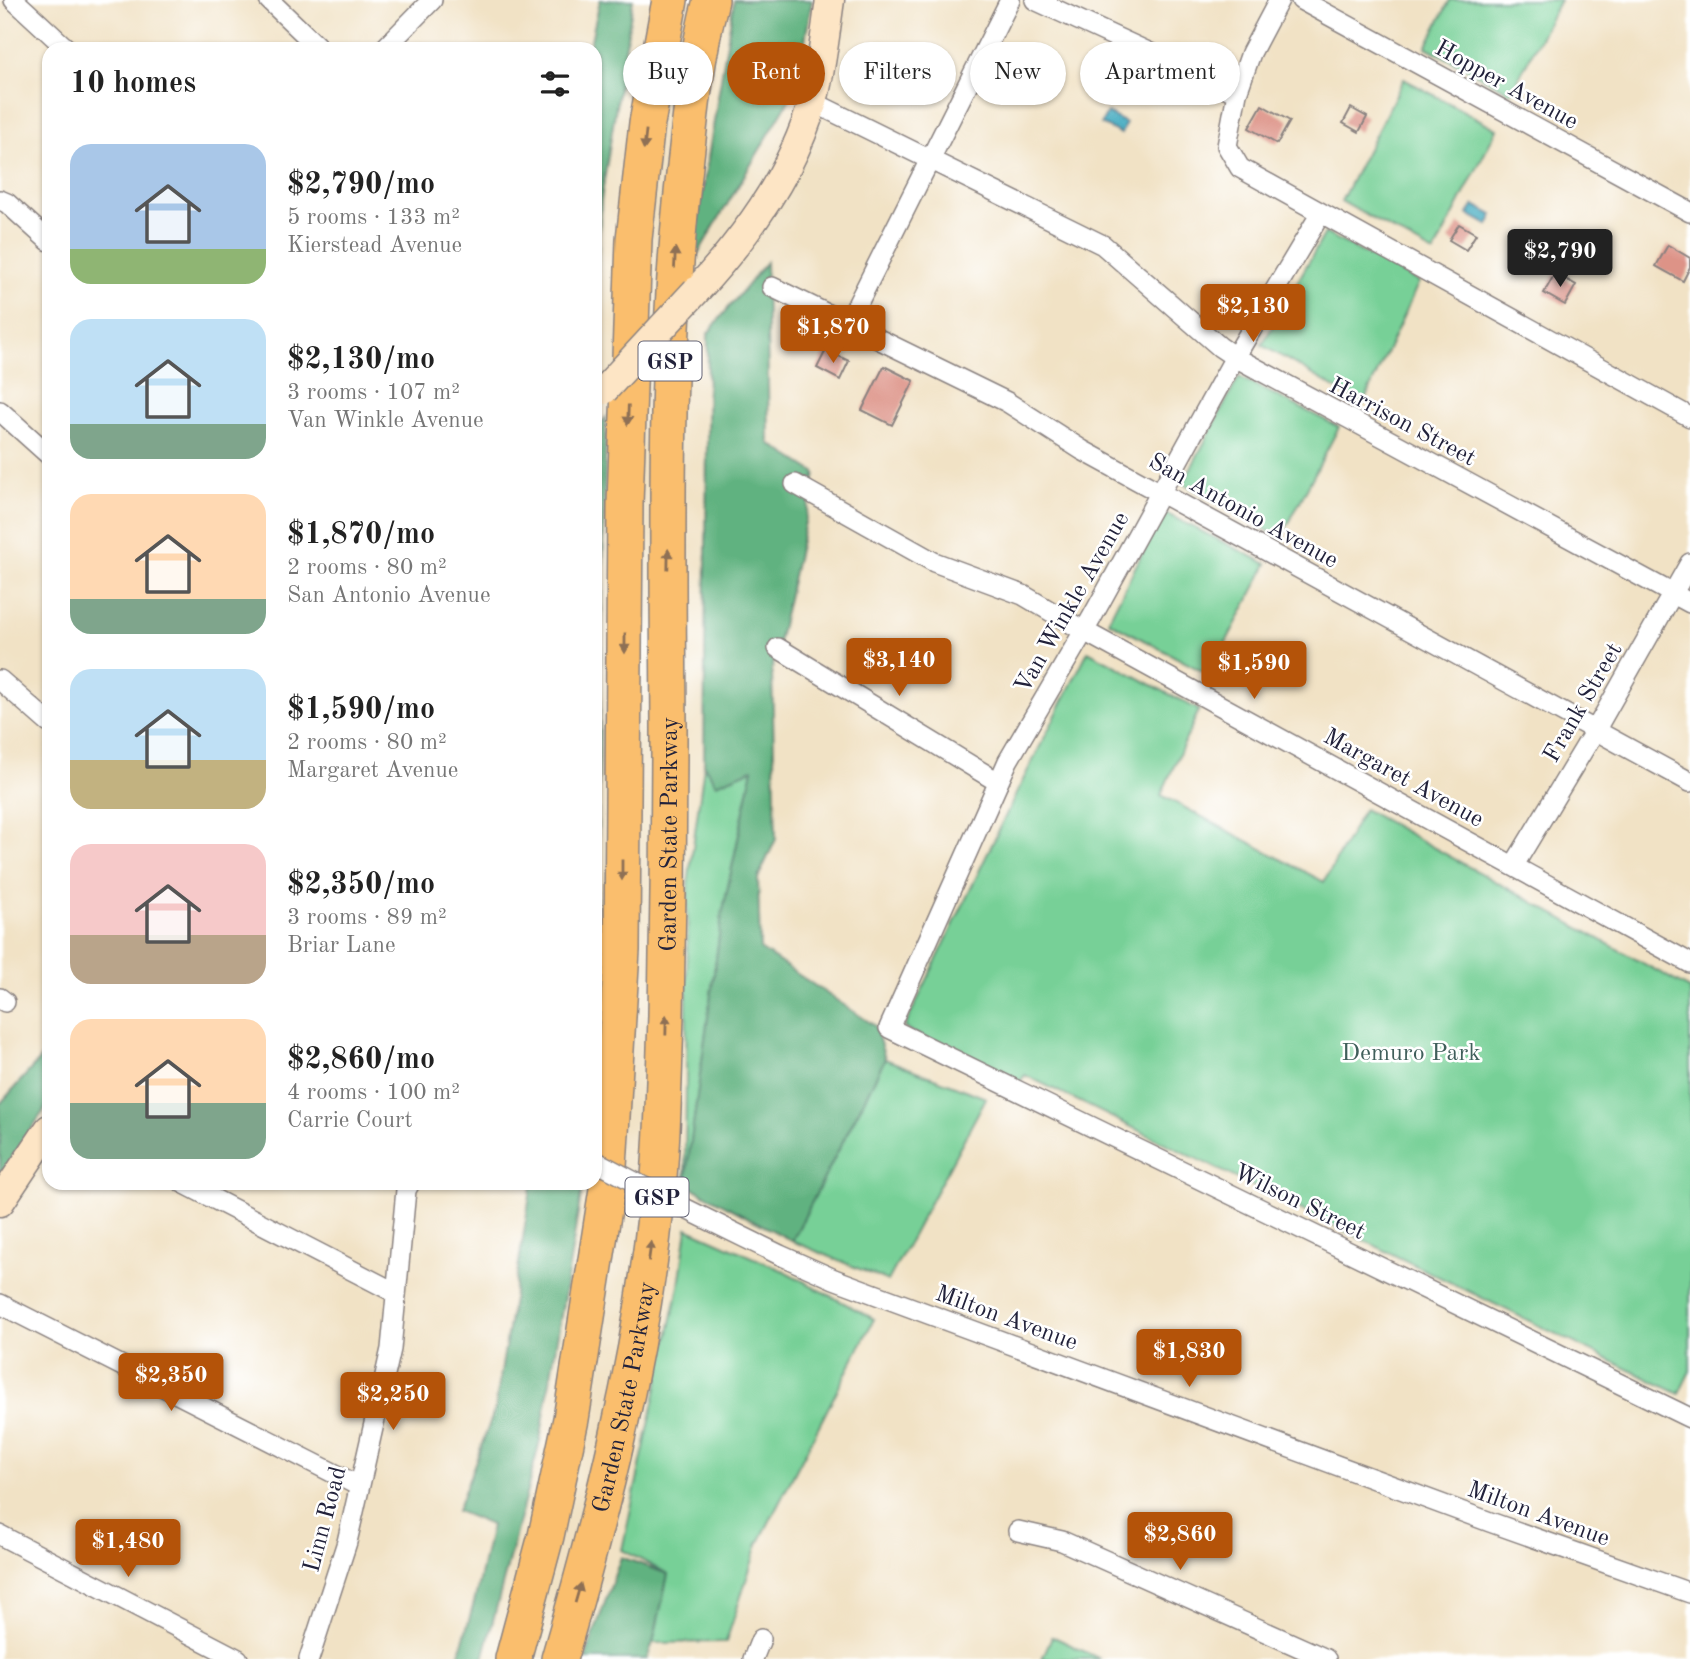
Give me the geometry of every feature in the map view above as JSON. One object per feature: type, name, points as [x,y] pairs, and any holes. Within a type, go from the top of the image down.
[{"type":"highway","name":"Garden State Parkway","points":[[513,1659],[546,1536],[570,1419],[608,1183],[622,950],[625,504],[634,239],[647,123],[670,0]]},
{"type":"highway","name":"Garden State Parkway","points":[[559,1659],[618,1443],[640,1325],[657,1206],[667,963],[670,365],[675,247],[689,127],[711,0]]},
{"type":"main road","points":[[824,42],[830,0]]},
{"type":"main road","points":[[602,393],[729,256],[760,210],[797,143],[812,105]]},
{"type":"main road","points":[[0,1202],[42,1139]]},
{"type":"street","points":[[14,0],[59,42]]},
{"type":"street","points":[[269,0],[313,42]]},
{"type":"street","points":[[391,42],[432,0]]},
{"type":"street","points":[[847,325],[1010,0]]},
{"type":"street","points":[[1035,0],[1126,42]]},
{"type":"street","points":[[1240,84],[1251,53],[1279,0]]},
{"type":"street","name":"Hopper Avenue","points":[[1301,0],[1690,212]]},
{"type":"street","name":"Harrison Street","points":[[819,105],[1103,245],[1235,357],[1681,598]]},
{"type":"street","points":[[1235,105],[1227,146],[1240,168],[1690,416]]},
{"type":"street","points":[[0,200],[42,235]]},
{"type":"street","name":"Van Winkle Avenue","points":[[889,1028],[1008,761],[1084,631],[1235,357],[1321,213]]},
{"type":"street","name":"San Antonio Avenue","points":[[772,287],[1007,402],[1082,450],[1690,782]]},
{"type":"street","points":[[0,411],[42,449]]},
{"type":"street","name":"Margaret Avenue","points":[[795,484],[933,562],[1023,595],[1690,963]]},
{"type":"street","name":"Frank Street","points":[[1514,865],[1596,729],[1681,598],[1690,563]]},
{"type":"street","points":[[778,648],[999,782]]},
{"type":"street","points":[[0,680],[42,717]]},
{"type":"street","name":"Wilson Street","points":[[889,1028],[1690,1418]]},
{"type":"street","name":"Milton Avenue","points":[[602,1165],[767,1250],[834,1279],[1690,1593]]},
{"type":"street","points":[[197,1190],[396,1293]]},
{"type":"street","name":"Linn Road","points":[[309,1659],[346,1542],[391,1349],[406,1190]]},
{"type":"street","points":[[0,1304],[359,1486]]},
{"type":"street","points":[[1018,1531],[1062,1541],[1326,1659]]},
{"type":"street","points":[[0,1535],[238,1659]]},
{"type":"street","points":[[754,1659],[761,1639]]},
{"type":"green space","points":[[600,0],[633,0],[626,42],[623,42],[623,62],[602,194],[602,42],[591,42]]},
{"type":"green space","points":[[734,0],[812,0],[805,42],[727,42]]},
{"type":"green space","points":[[1450,0],[1560,0],[1511,93],[1426,47]]},
{"type":"green space","points":[[727,42],[727,105],[786,105],[690,267]]},
{"type":"green space","points":[[1404,79],[1497,129],[1434,253],[1341,201]]},
{"type":"green space","points":[[1325,233],[1419,282],[1363,404],[1262,345]]},
{"type":"green space","points":[[766,262],[769,443],[816,473],[772,670],[776,839],[758,878],[760,949],[875,1026],[885,1059],[792,1241],[685,1184],[722,915],[753,769],[716,784],[704,765],[708,333]]},
{"type":"green space","points":[[1239,377],[1339,427],[1281,538],[1183,483]]},
{"type":"green space","points":[[606,417],[602,619],[602,422]]},
{"type":"green space","points":[[1163,512],[1267,564],[1209,675],[1108,621]]},
{"type":"green space","name":"Demuro Park","points":[[1088,651],[1199,710],[1161,795],[1324,882],[1364,809],[1690,989],[1690,1371],[1679,1394],[1025,1075],[1019,1083],[904,1028]]},
{"type":"green space","points":[[704,765],[716,784],[753,768],[722,915],[685,1184],[688,884]]},
{"type":"green space","points":[[42,1057],[42,1113],[0,1175],[0,1104]]},
{"type":"green space","points":[[885,1059],[986,1098],[888,1281],[792,1241]]},
{"type":"green space","points":[[531,1190],[582,1190],[540,1441],[483,1659],[458,1659],[475,1599],[491,1525],[457,1511],[495,1409]]},
{"type":"green space","points":[[687,1228],[784,1271],[874,1319],[758,1544],[726,1642],[653,1643],[668,1574],[622,1550],[679,1286]]},
{"type":"green space","points":[[621,1557],[668,1574],[653,1643],[647,1659],[585,1659]]},
{"type":"green space","points":[[1052,1636],[1100,1659],[1042,1659]]},
{"type":"water","points":[[1107,113],[1126,123],[1121,134],[1101,124]]},
{"type":"water","points":[[1474,205],[1493,215],[1488,225],[1468,214]]},
{"type":"building","points":[[1262,105],[1290,121],[1277,144],[1249,128]]},
{"type":"building","points":[[1351,108],[1367,117],[1359,132],[1343,123]]},
{"type":"building","points":[[1459,224],[1476,234],[1466,250],[1449,240]]},
{"type":"building","points":[[1668,245],[1690,258],[1690,267],[1683,281],[1656,266]]},
{"type":"building","points":[[1555,273],[1576,285],[1565,305],[1544,293]]},
{"type":"building","points":[[826,350],[849,361],[840,380],[817,368]]},
{"type":"building","points":[[884,366],[914,381],[892,425],[862,410]]}]
